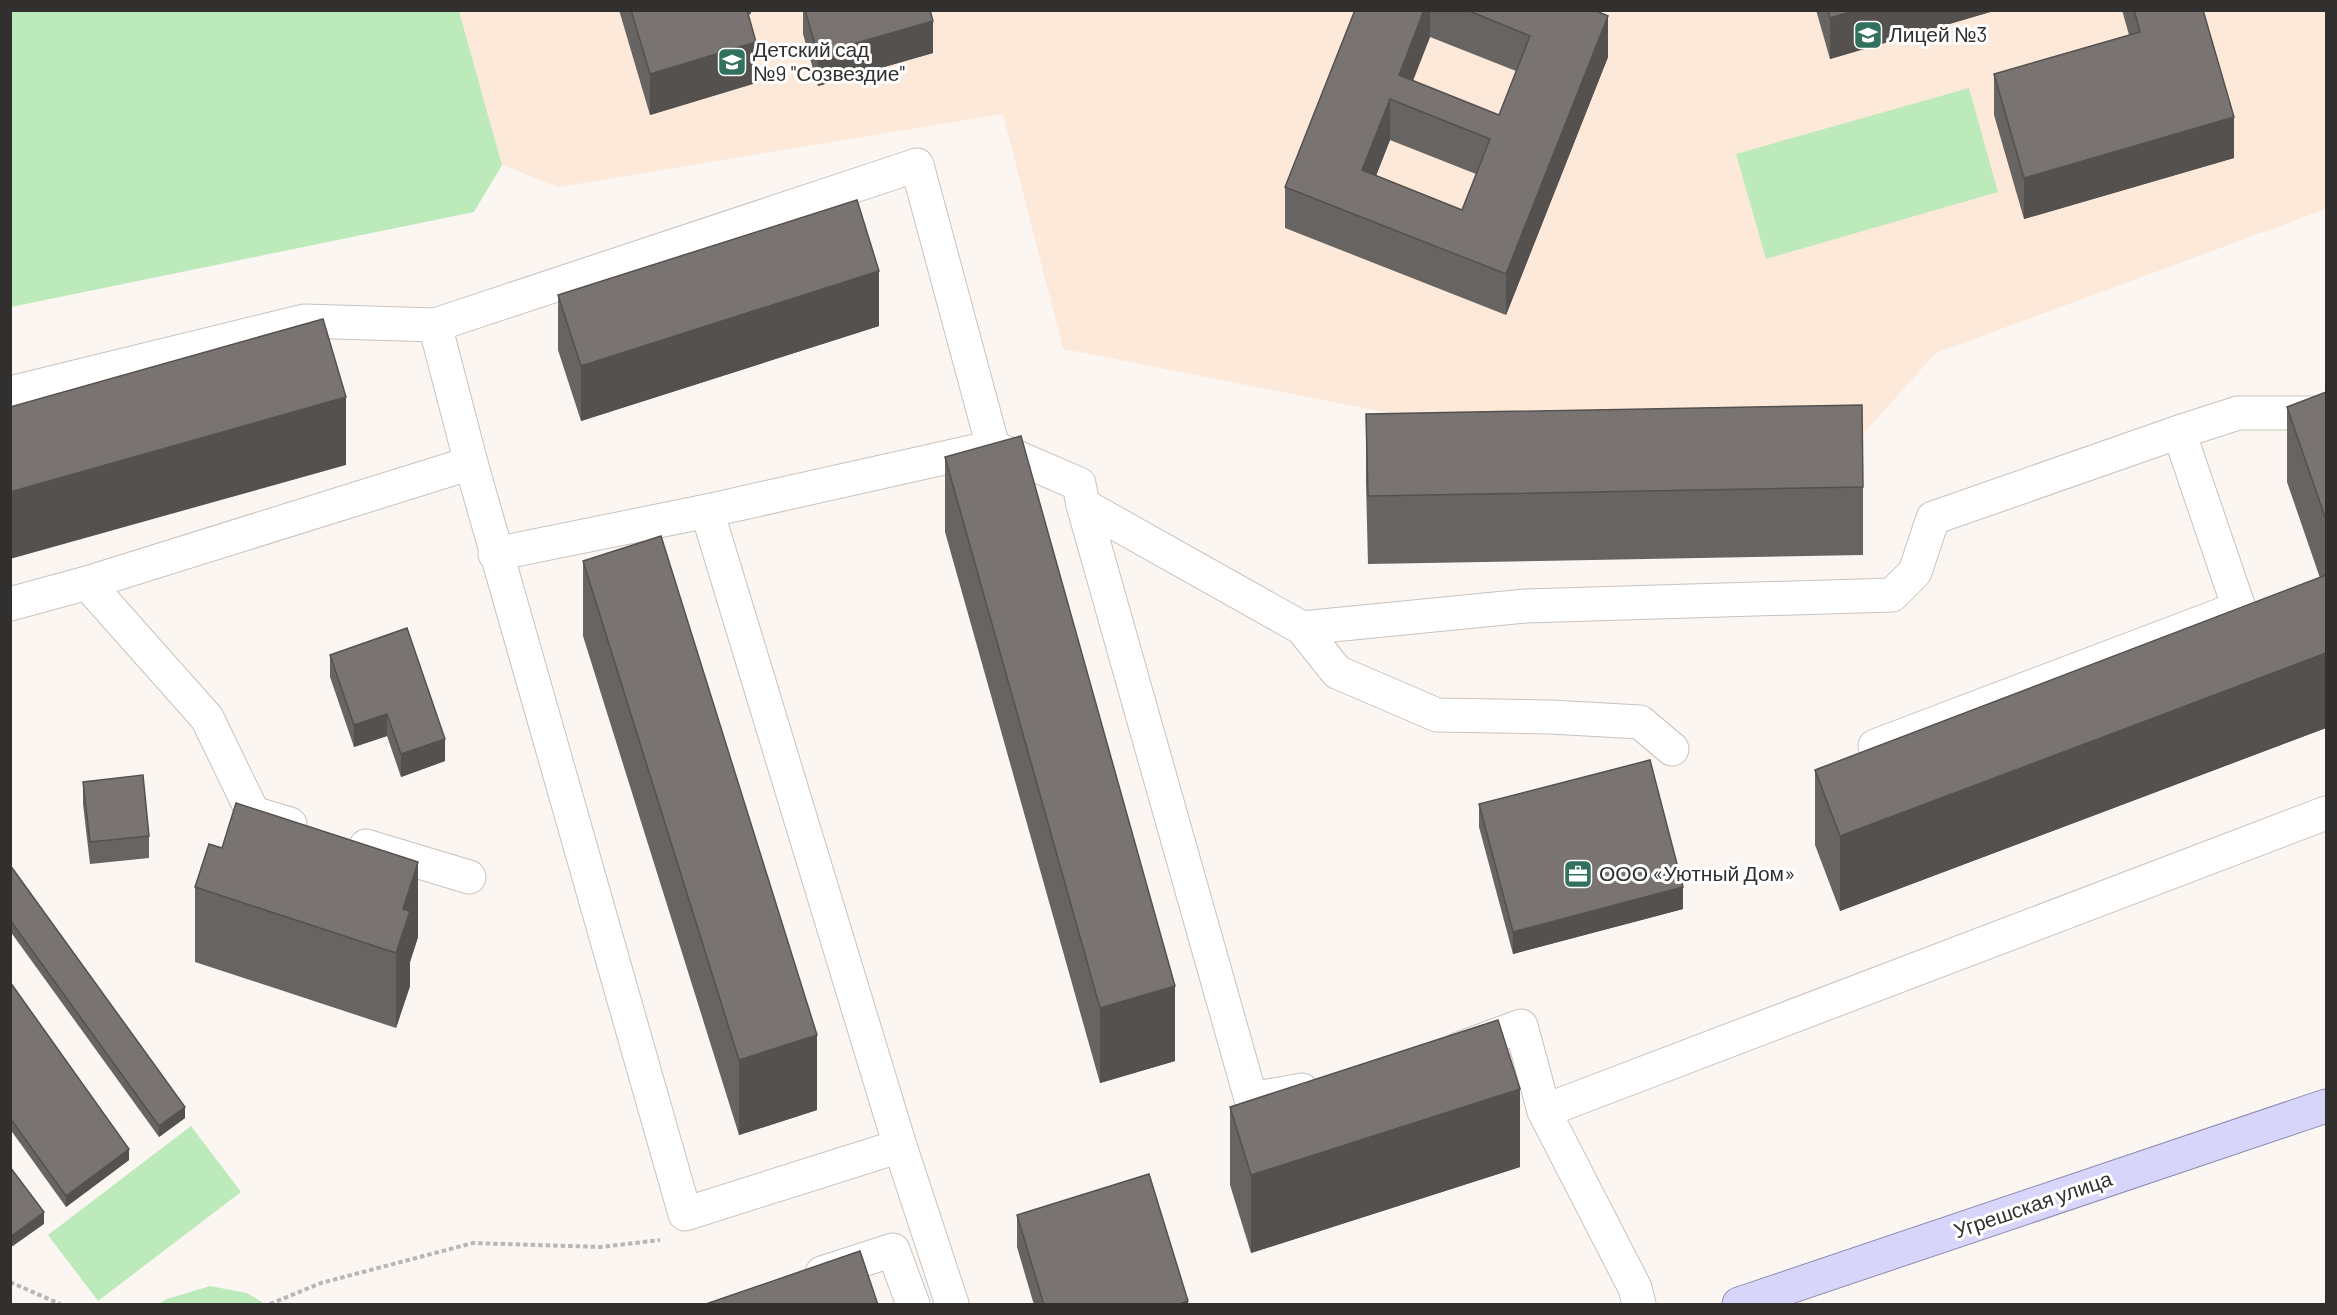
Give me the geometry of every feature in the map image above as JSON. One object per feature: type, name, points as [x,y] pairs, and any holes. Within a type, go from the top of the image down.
[{"type":"main road","name":"Угрешская улица","points":[[1739,1305],[2326,1106]]},
{"type":"street","points":[[10,393],[304,321],[435,325],[917,165],[993,447]]},
{"type":"street","points":[[435,325],[495,554],[685,1214],[900,1146]]},
{"type":"street","points":[[1302,628],[1526,606],[1892,595],[1915,572],[1933,518],[2238,413],[2326,413]]},
{"type":"street","points":[[1875,746],[2239,608],[2179,432]]},
{"type":"street","points":[[495,554],[707,511],[993,447],[1079,484],[1083,505],[1251,1099],[1331,1085]]},
{"type":"street","points":[[10,604],[87,583],[471,463]]},
{"type":"street","points":[[1083,505],[1302,628],[1337,672],[1437,715],[1551,717],[1640,722],[1672,749]]},
{"type":"street","points":[[707,511],[900,1146],[952,1305]]},
{"type":"street","points":[[87,583],[207,718],[253,813],[469,877]]},
{"type":"street","points":[[1544,1111],[2326,813]]},
{"type":"street","points":[[1433,1059],[1521,1026],[1544,1111],[1635,1288],[1640,1305]]},
{"type":"street","points":[[793,1283],[893,1250],[913,1305]]},
{"type":"path","points":[[270,1305],[321,1283],[473,1243],[601,1247],[666,1240]]},
{"type":"path","points":[[10,1282],[60,1305]]},
{"type":"shaded area","points":[[459,11],[2326,11],[2326,209],[1936,353],[1860,437],[1435,422],[1063,349],[1003,114],[559,187],[502,165]]},
{"type":"green space","points":[[11,10],[459,11],[502,165],[474,212],[11,307]]},
{"type":"green space","points":[[1969,88],[1998,192],[1766,259],[1736,154]]},
{"type":"green space","points":[[191,1126],[241,1192],[98,1301],[48,1235]]},
{"type":"green space","points":[[210,1286],[247,1293],[265,1304],[158,1304]]},
{"type":"building","points":[[631,10],[747,10],[756,42],[650,74]]},
{"type":"building","points":[[805,10],[930,10],[933,21],[818,54]]},
{"type":"building","points":[[1355,10],[1424,10],[1399,75],[1499,115],[1530,36],[1467,10],[1594,10],[1608,16],[1506,274],[1285,187]],"holes":[[[1390,99],[1490,139],[1462,210],[1362,170]]]},
{"type":"building","points":[[1828,10],[1856,10],[1830,18]]},
{"type":"building","points":[[2134,10],[2203,10],[2234,117],[2024,178],[1994,74],[2140,32]]},
{"type":"building","points":[[857,200],[879,271],[581,366],[558,295]]},
{"type":"building","points":[[323,319],[346,397],[10,492],[10,407]]},
{"type":"building","points":[[2326,392],[2326,520],[2287,407]]},
{"type":"building","points":[[1862,405],[1863,487],[1368,496],[1366,414]]},
{"type":"building","points":[[1021,436],[1175,986],[1100,1008],[945,457]]},
{"type":"building","points":[[661,536],[817,1035],[739,1060],[583,561]]},
{"type":"building","points":[[2326,575],[2326,653],[1840,836],[1815,770]]},
{"type":"building","points":[[407,628],[445,739],[401,754],[387,714],[354,725],[330,655]]},
{"type":"building","points":[[1650,760],[1683,887],[1513,932],[1479,804]]},
{"type":"building","points":[[143,775],[149,836],[90,842],[83,782]]},
{"type":"building","points":[[236,803],[418,862],[403,909],[410,911],[396,953],[195,887],[209,844],[222,848]]},
{"type":"building","points":[[10,865],[185,1107],[159,1126],[10,920]]},
{"type":"building","points":[[10,982],[129,1149],[66,1196],[10,1118]]},
{"type":"building","points":[[1498,1020],[1520,1089],[1251,1175],[1230,1107]]},
{"type":"building","points":[[10,1167],[44,1212],[10,1237]]},
{"type":"building","points":[[1149,1174],[1188,1301],[1176,1305],[1044,1305],[1017,1215]]},
{"type":"building","points":[[860,1251],[878,1305],[703,1305]]},
{"type":"place","name":"Лицей №3","points":[[1868,35]]},
{"type":"place","name":"Детский сад №9 \"Созвездие\"","points":[[732,62]]},
{"type":"place","name":"ООО «Уютный Дом»","points":[[1578,874]]}]
